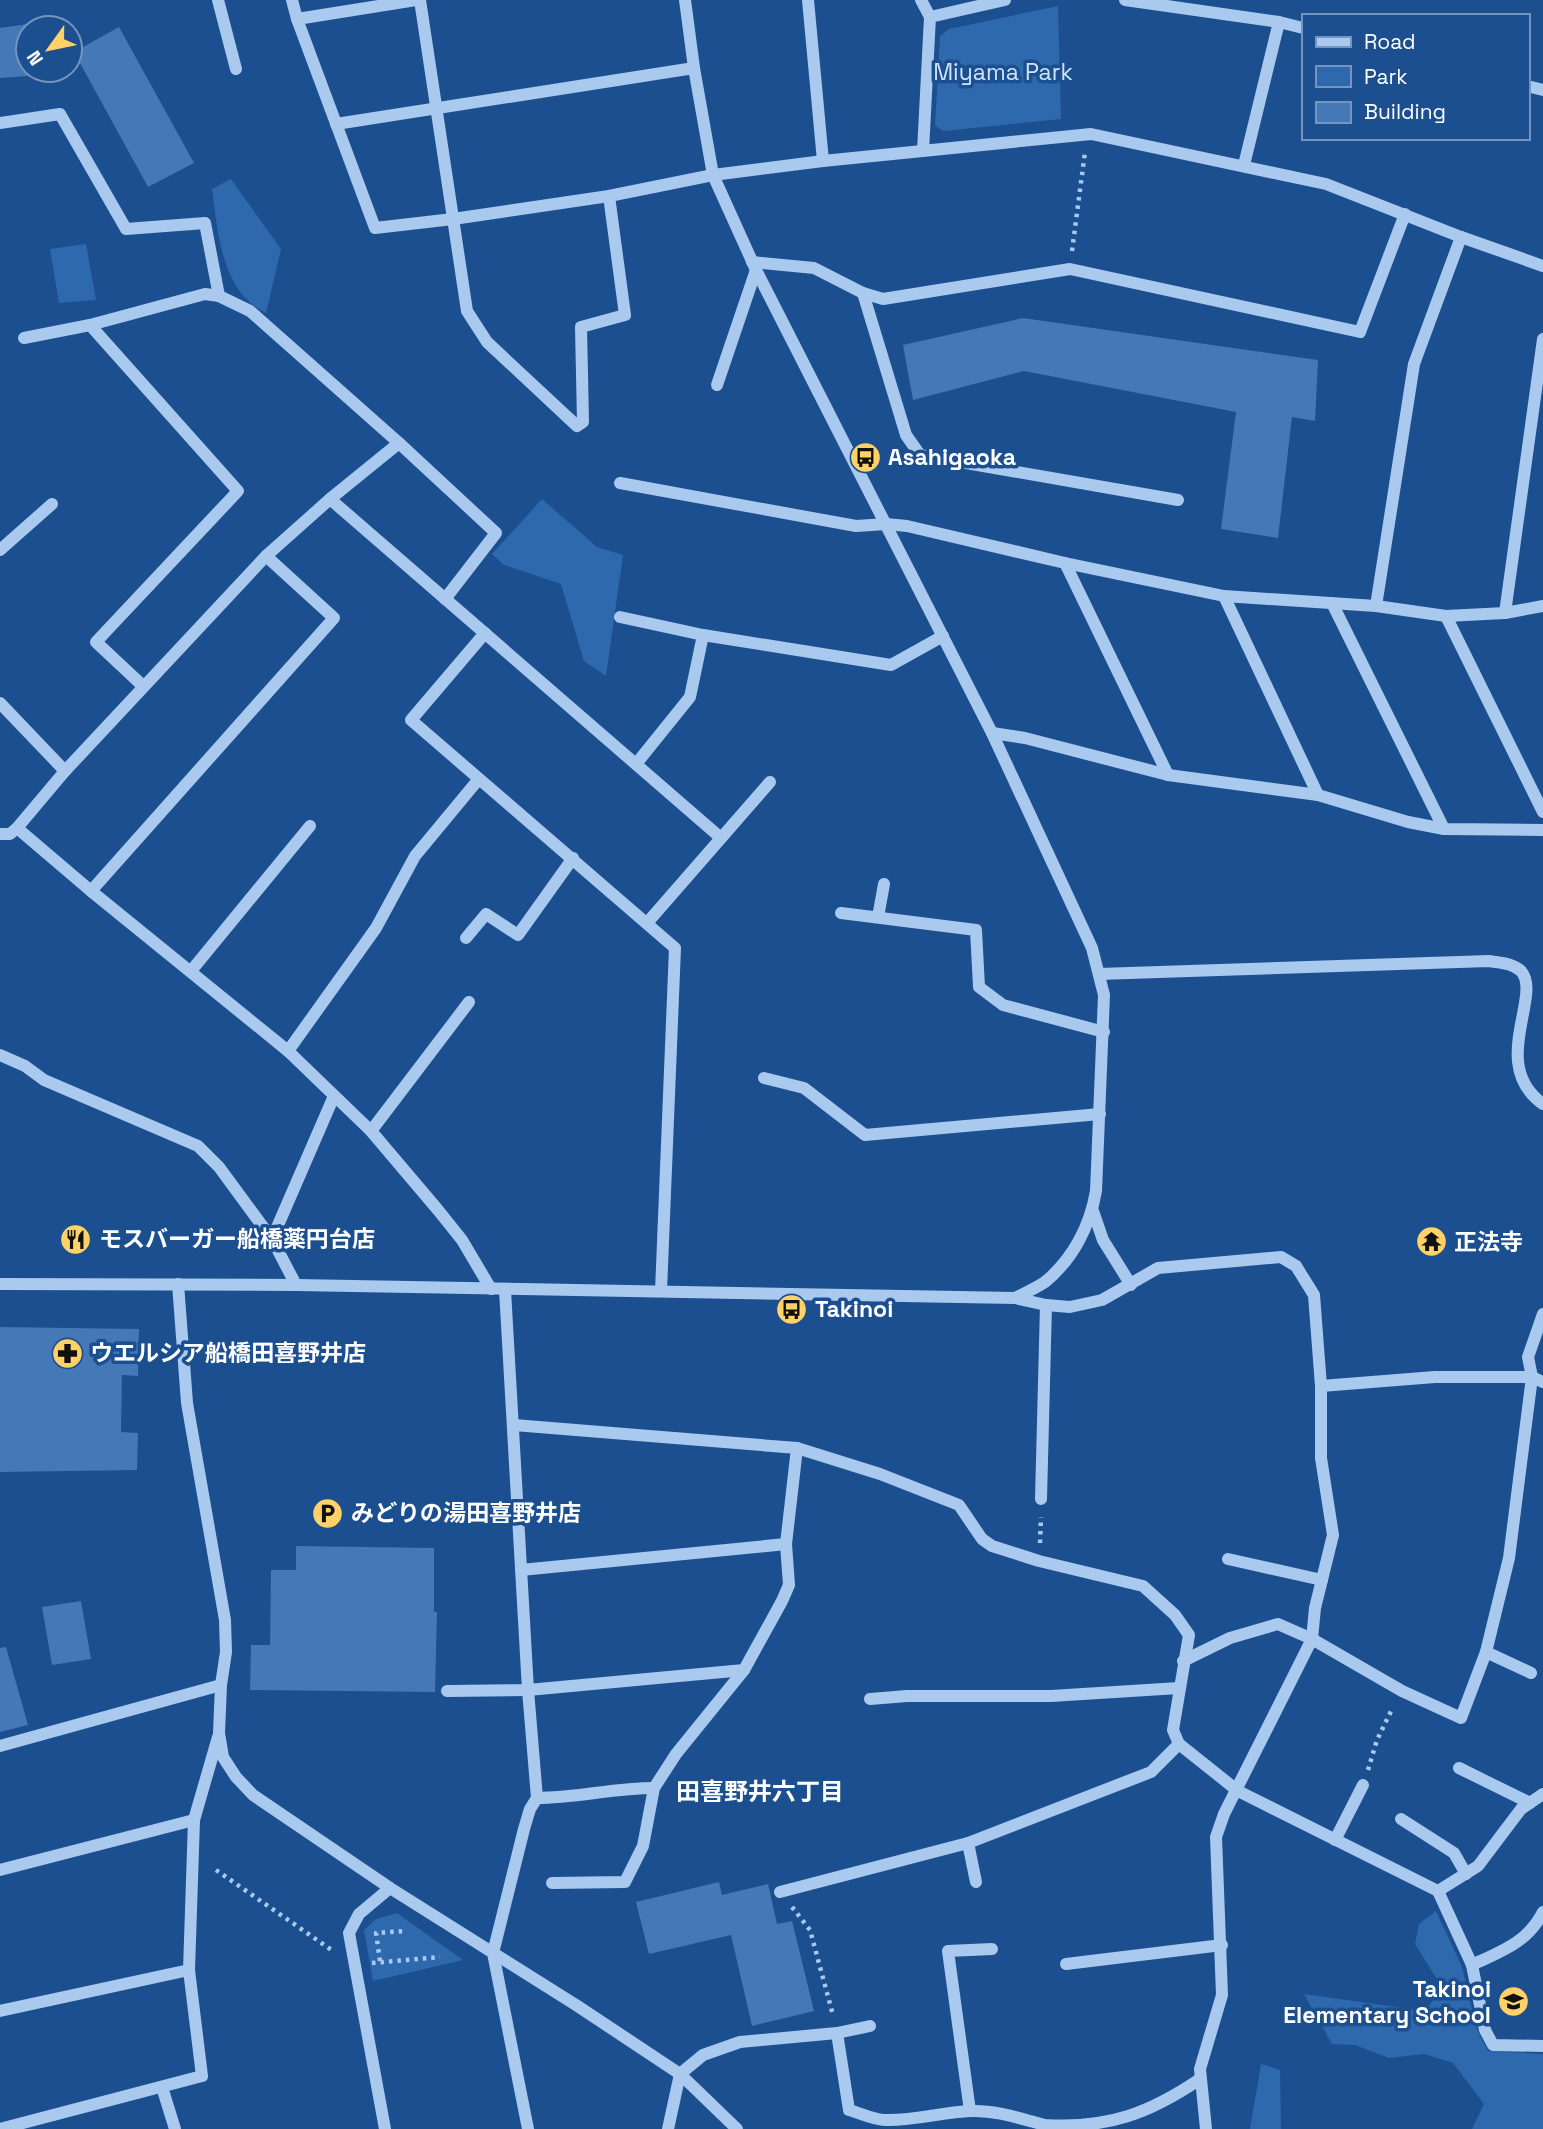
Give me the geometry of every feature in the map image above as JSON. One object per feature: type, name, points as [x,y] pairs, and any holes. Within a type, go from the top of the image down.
[{"type":"street","points":[[218,0],[236,69]]},
{"type":"street","points":[[292,0],[375,228],[609,197],[713,175],[1091,134],[1326,184],[1543,266]]},
{"type":"street","points":[[297,19],[418,0],[467,311],[487,342],[577,426],[583,422],[581,327],[625,315],[609,197]]},
{"type":"street","points":[[685,0],[713,175],[753,266],[992,733],[1092,948],[1099,974],[1104,995],[1104,1032],[1093,1211],[1073,1251],[1058,1269],[1044,1283],[1015,1297]]},
{"type":"street","points":[[808,0],[823,161]]},
{"type":"street","points":[[921,0],[930,17],[923,151]]},
{"type":"street","points":[[930,17],[1005,0]]},
{"type":"street","points":[[1125,0],[1279,22],[1302,28]]},
{"type":"street","points":[[1244,165],[1279,22]]},
{"type":"street","points":[[336,124],[694,68]]},
{"type":"street","points":[[0,123],[60,114],[126,229],[205,223],[219,296]]},
{"type":"street","points":[[753,266],[814,268],[863,293],[883,299],[1070,269],[1360,332],[1405,214]]},
{"type":"street","points":[[1376,606],[1414,363],[1461,237]]},
{"type":"street","points":[[717,385],[753,266]]},
{"type":"street","points":[[863,293],[906,435],[920,455],[1178,500]]},
{"type":"street","points":[[24,338],[90,325],[205,294],[219,296],[250,312],[399,443],[496,533],[445,599]]},
{"type":"street","points":[[90,325],[238,491],[96,642],[143,685]]},
{"type":"street","points":[[1505,613],[1543,339]]},
{"type":"street","points":[[0,834],[10,834],[17,828],[143,685],[266,556],[399,443]]},
{"type":"street","points":[[620,483],[856,526],[907,526],[1224,596],[1376,606],[1446,616],[1505,613],[1543,606]]},
{"type":"street","points":[[330,499],[721,838]]},
{"type":"street","points":[[0,550],[52,504]]},
{"type":"street","points":[[91,891],[334,618],[266,556]]},
{"type":"street","points":[[1065,563],[1168,775]]},
{"type":"street","points":[[1224,596],[1318,794]]},
{"type":"street","points":[[1332,603],[1444,829]]},
{"type":"street","points":[[1446,616],[1543,812]]},
{"type":"street","points":[[620,617],[703,635],[891,664],[943,636]]},
{"type":"street","points":[[485,633],[411,720],[675,948],[662,1291]]},
{"type":"street","points":[[636,764],[691,697],[703,635]]},
{"type":"street","points":[[0,703],[65,771]]},
{"type":"street","points":[[992,733],[1025,738],[1168,775],[1318,794],[1408,822],[1444,829],[1543,830]]},
{"type":"street","points":[[288,1051],[376,928],[415,856],[478,780]]},
{"type":"street","points":[[648,923],[770,782]]},
{"type":"street","points":[[191,971],[310,826]]},
{"type":"street","points":[[17,828],[288,1051],[371,1131],[463,1240],[491,1289]]},
{"type":"street","points":[[466,938],[486,914],[517,935],[573,858]]},
{"type":"street","points":[[878,917],[884,884]]},
{"type":"street","points":[[841,913],[976,930],[979,987],[1003,1005],[1104,1032]]},
{"type":"street","points":[[1099,974],[1489,961],[1507,964],[1523,973],[1528,986],[1518,1054],[1522,1081],[1529,1092],[1543,1104]]},
{"type":"street","points":[[371,1131],[469,1002]]},
{"type":"street","points":[[0,1055],[25,1066],[44,1080],[198,1146],[219,1167],[272,1240],[296,1285]]},
{"type":"street","points":[[764,1078],[804,1088],[865,1135],[1100,1114]]},
{"type":"street","points":[[272,1240],[334,1096]]},
{"type":"street","points":[[1093,1211],[1103,1240],[1131,1284]]},
{"type":"street","points":[[0,1284],[178,1283],[1015,1297],[1046,1306],[1070,1307],[1102,1300],[1158,1268],[1282,1257],[1296,1266],[1314,1295],[1321,1386],[1321,1458],[1333,1535],[1311,1639],[1238,1791],[1224,1814],[1216,1837],[1222,1995],[1200,2069],[1206,2129]]},
{"type":"street","points":[[178,1283],[187,1403],[225,1620],[226,1652],[220,1685],[219,1733],[223,1757],[236,1777],[253,1795],[390,1888],[680,2074],[737,2129]]},
{"type":"street","points":[[505,1290],[528,1690],[537,1798],[530,1809],[524,1829],[493,1953],[528,2129]]},
{"type":"street","points":[[1041,1499],[1046,1306]]},
{"type":"street","points":[[1183,1661],[1230,1638],[1278,1624],[1311,1639],[1402,1691],[1461,1718],[1486,1652],[1509,1558],[1537,1379],[1528,1357],[1543,1314]]},
{"type":"street","points":[[1321,1386],[1435,1377],[1537,1379]]},
{"type":"street","points":[[514,1425],[797,1448],[880,1474],[960,1505],[982,1539],[992,1546],[1040,1561],[1143,1586],[1175,1615],[1189,1635],[1173,1730],[1179,1744],[1238,1791],[1438,1891],[1472,1965],[1485,2030],[1493,2045],[1543,2046]]},
{"type":"street","points":[[552,1883],[625,1882],[643,1846],[654,1788],[676,1754],[744,1670],[789,1585],[786,1544],[797,1448]]},
{"type":"street","points":[[521,1570],[786,1544]]},
{"type":"street","points":[[1228,1559],[1322,1580]]},
{"type":"street","points":[[1486,1652],[1531,1673]]},
{"type":"street","points":[[447,1691],[528,1690],[744,1670]]},
{"type":"street","points":[[0,1746],[220,1685]]},
{"type":"street","points":[[870,1699],[907,1696],[1051,1696],[1179,1688]]},
{"type":"street","points":[[0,2129],[202,2076],[189,1970],[194,1820],[219,1733]]},
{"type":"street","points":[[780,1892],[968,1843],[1151,1772],[1179,1744]]},
{"type":"street","points":[[1459,1768],[1530,1803]]},
{"type":"street","points":[[1335,1840],[1363,1785]]},
{"type":"street","points":[[537,1798],[568,1798],[629,1788],[654,1788]]},
{"type":"street","points":[[1438,1891],[1478,1866],[1521,1809],[1543,1794]]},
{"type":"street","points":[[1401,1819],[1454,1853],[1466,1874]]},
{"type":"street","points":[[0,1870],[194,1820]]},
{"type":"street","points":[[968,1843],[976,1882]]},
{"type":"street","points":[[385,2129],[349,1933],[359,1914],[390,1888]]},
{"type":"street","points":[[1472,1965],[1518,1942],[1536,1926],[1543,1912]]},
{"type":"street","points":[[1066,1964],[1222,1945]]},
{"type":"street","points":[[970,2111],[948,1951],[992,1950]]},
{"type":"street","points":[[0,2011],[189,1970]]},
{"type":"street","points":[[668,2129],[680,2074],[703,2055],[740,2042],[838,2033],[870,2026]]},
{"type":"street","points":[[838,2033],[849,2109],[883,2121],[988,2111],[1047,2125],[1101,2128],[1137,2117],[1163,2104],[1200,2078]]},
{"type":"street","points":[[162,2087],[175,2129]]},
{"type":"path","points":[[1070,269],[1085,148]]},
{"type":"path","points":[[1040,1561],[1041,1499]]},
{"type":"path","points":[[1363,1785],[1377,1740],[1402,1691]]},
{"type":"path","points":[[216,1870],[355,1966],[380,1961],[440,1957]]},
{"type":"path","points":[[780,1892],[810,1930],[838,2033]]},
{"type":"path","points":[[380,1961],[376,1933],[406,1931]]},
{"type":"green space","name":"Miyama Park","points":[[1058,6],[1061,119],[944,131],[935,126],[940,36],[949,29]]},
{"type":"green space","points":[[231,179],[281,249],[266,313],[239,291],[224,259],[212,189]]},
{"type":"green space","points":[[86,244],[96,300],[59,303],[50,249]]},
{"type":"green space","points":[[542,499],[597,547],[623,555],[606,676],[584,661],[561,584],[504,565],[492,554]]},
{"type":"green space","points":[[1436,1911],[1462,1967],[1477,2030],[1488,2051],[1543,2054],[1543,2129],[1472,2129],[1484,2104],[1453,2063],[1424,2054],[1389,2058],[1355,2045],[1332,2044],[1304,1994],[1424,2011],[1443,1989],[1415,1944],[1419,1924]]},
{"type":"green space","points":[[397,1913],[463,1960],[373,1981],[364,1930],[376,1919]]},
{"type":"green space","points":[[1261,2064],[1280,2070],[1281,2129],[1250,2129]]},
{"type":"building","points":[[14,26],[14,77],[0,78],[0,28]]},
{"type":"building","points":[[119,27],[194,163],[148,187],[84,70],[84,46]]},
{"type":"building","points":[[1023,318],[1318,360],[1315,421],[1292,417],[1278,538],[1221,529],[1236,412],[1024,371],[913,400],[903,345]]},
{"type":"building","points":[[0,1327],[139,1329],[138,1376],[122,1375],[121,1432],[138,1433],[137,1470],[0,1472]]},
{"type":"building","points":[[296,1546],[434,1548],[434,1612],[437,1612],[435,1692],[250,1690],[251,1645],[270,1645],[271,1570],[296,1570]]},
{"type":"building","points":[[81,1601],[91,1659],[52,1665],[42,1607]]},
{"type":"building","points":[[6,1647],[28,1725],[0,1732],[0,1648]]},
{"type":"building","points":[[719,1882],[722,1895],[768,1884],[777,1924],[792,1921],[814,2011],[752,2026],[731,1935],[649,1954],[636,1902]]},
{"type":"place","name":"Asahigaoka","points":[[865,457]]},
{"type":"place","name":"モスバーガー船橋薬円台店","points":[[76,1239]]},
{"type":"place","name":"正法寺","points":[[1431,1242]]},
{"type":"place","name":"Takinoi","points":[[792,1309]]},
{"type":"place","name":"ウエルシア船橋田喜野井店","points":[[67,1353]]},
{"type":"place","name":"みどりの湯田喜野井店","points":[[328,1513]]},
{"type":"place","name":"Takinoi Elementary School","points":[[1514,2002]]},
{"type":"district","name":"田喜野井六丁目","points":[[760,1792]]}]
